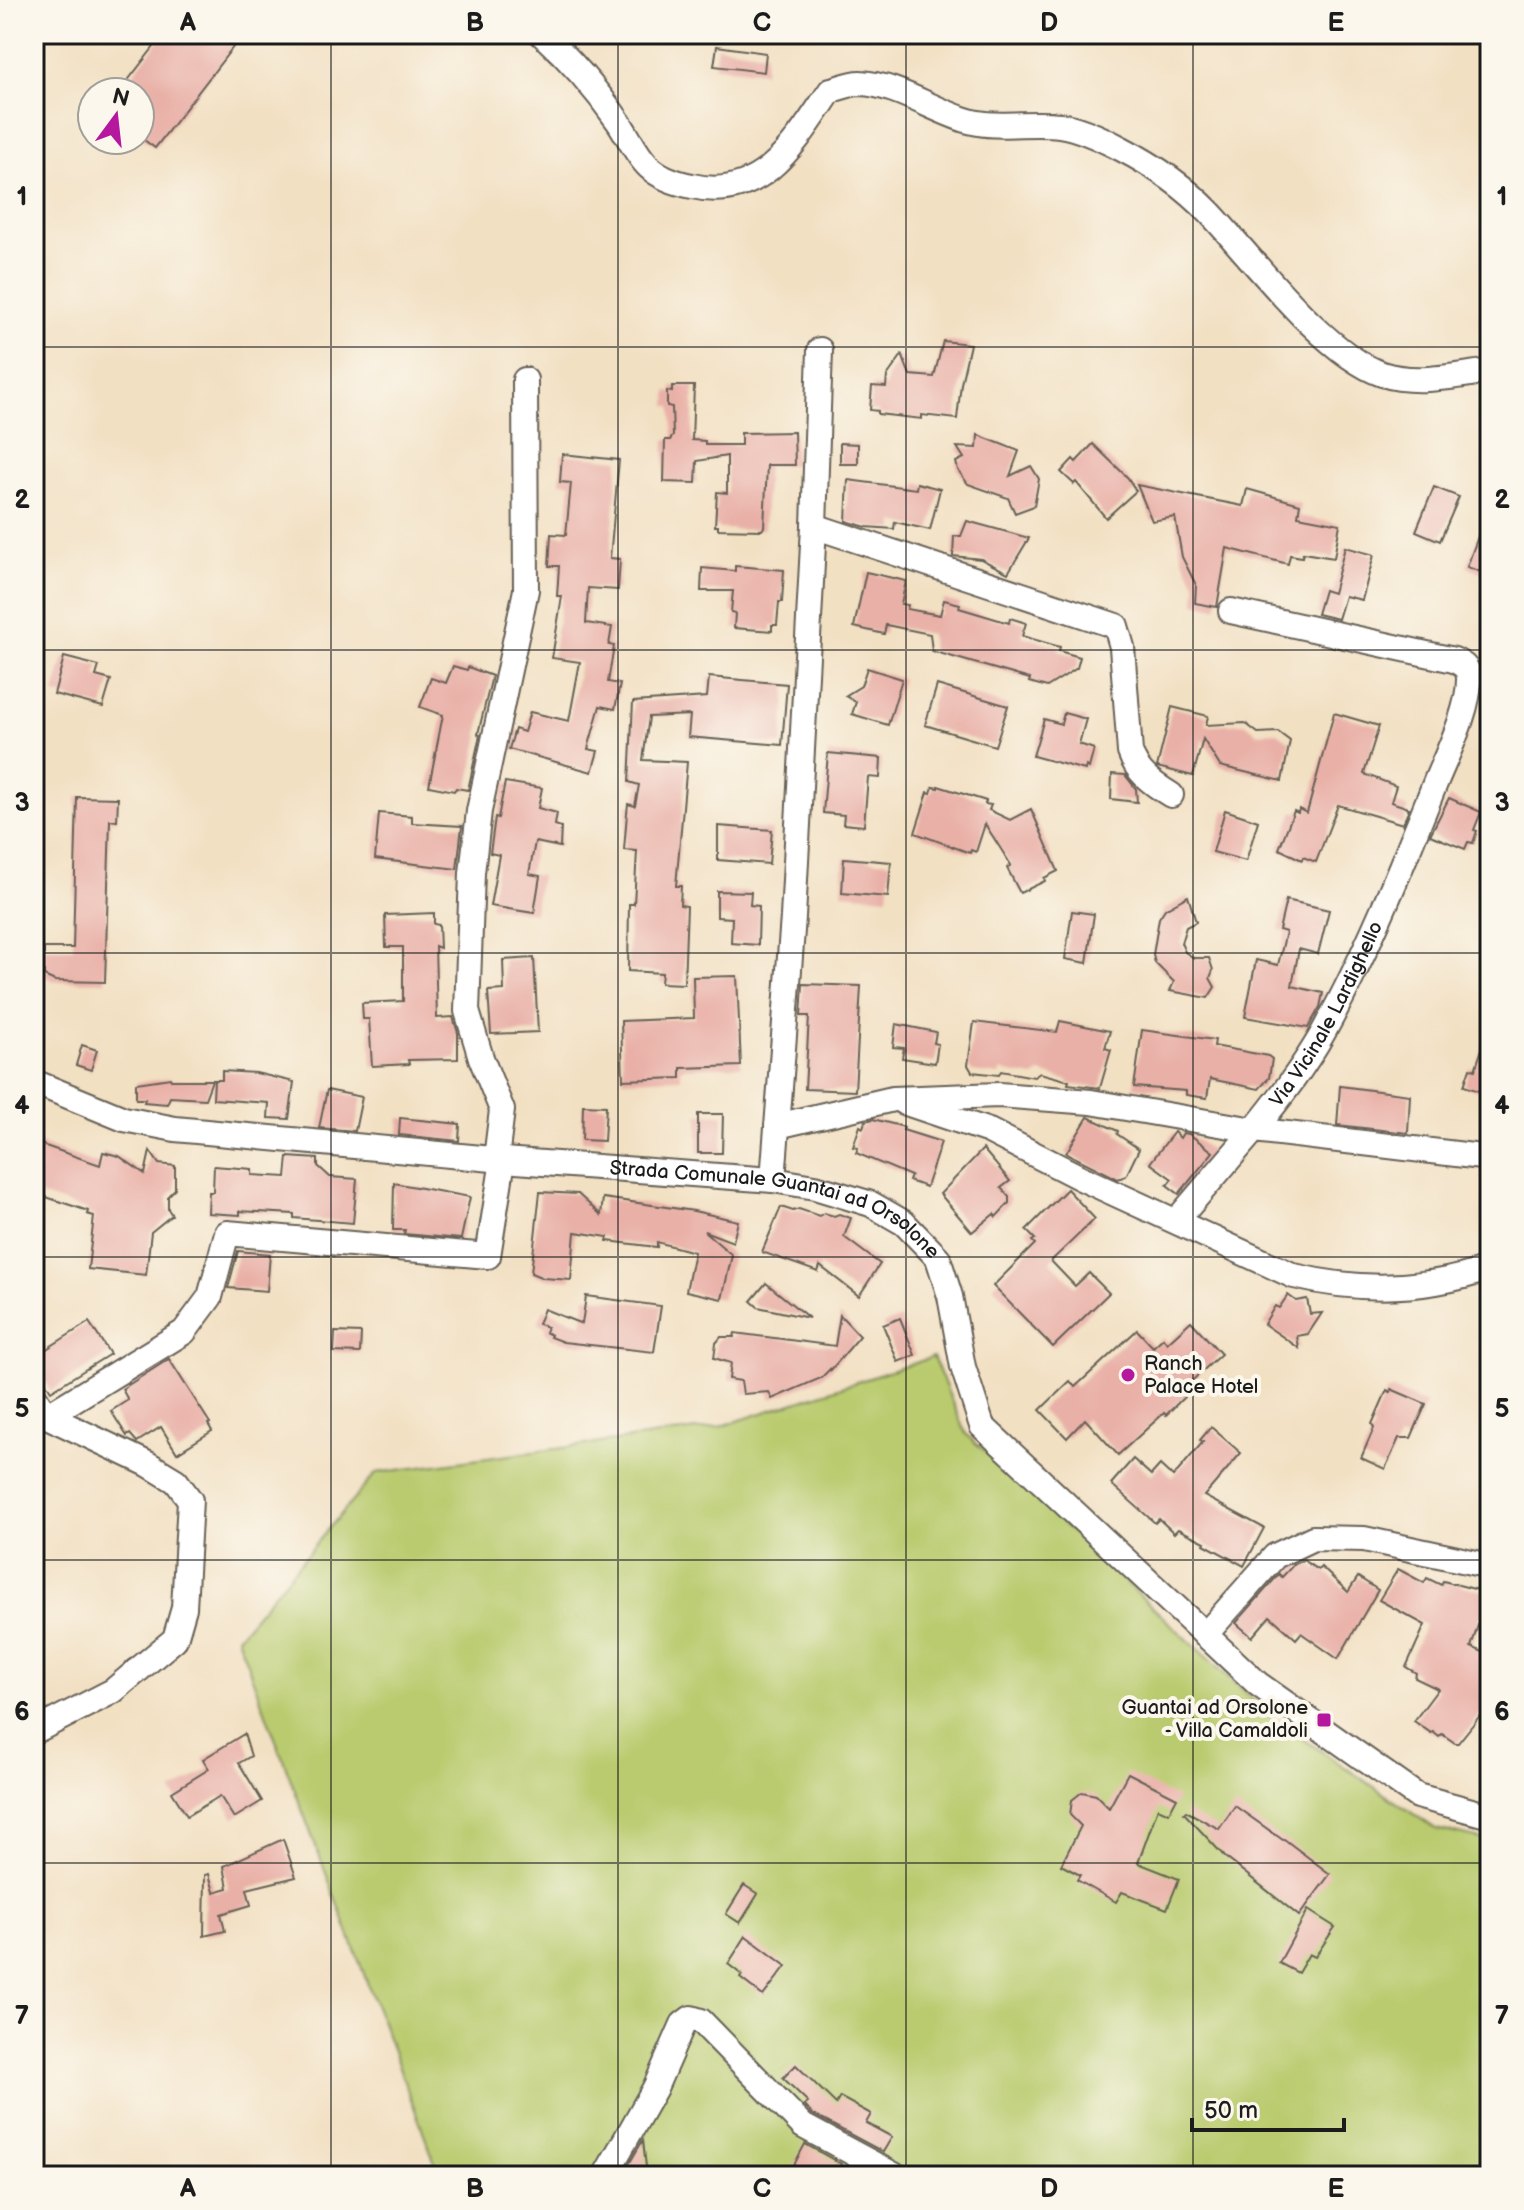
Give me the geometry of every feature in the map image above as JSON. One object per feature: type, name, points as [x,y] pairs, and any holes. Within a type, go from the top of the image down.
[{"type":"street","points":[[542,34],[576,65],[648,166],[672,182],[705,189],[738,187],[753,181],[778,162],[831,90],[858,83],[884,87],[946,115],[978,123],[1060,125],[1123,149],[1173,181],[1208,211],[1307,319],[1367,367],[1383,374],[1435,379],[1490,371]]},
{"type":"street","points":[[773,1180],[793,917],[820,350]]},
{"type":"street","points":[[41,1406],[184,1332],[210,1297],[227,1233],[488,1256],[500,1159],[502,1110],[481,1058],[467,1011],[472,873],[479,811],[526,590],[525,380]]},
{"type":"street","points":[[814,526],[1116,626],[1122,647],[1130,752],[1146,778],[1171,795]]},
{"type":"street","name":"Via Vicinale Lardighello","points":[[1231,611],[1454,660],[1464,665],[1469,673],[1468,692],[1455,735],[1393,888],[1324,1031],[1293,1083],[1254,1130]]},
{"type":"street","name":"Strada Comunale Guantai ad Orsolone","points":[[34,1082],[124,1119],[175,1129],[773,1180],[815,1187],[871,1204],[904,1223],[938,1258],[950,1296],[963,1367],[982,1426],[1258,1684],[1417,1796],[1490,1816]]},
{"type":"street","points":[[777,1126],[893,1099],[999,1095],[1091,1102],[1254,1130],[1490,1158]]},
{"type":"street","points":[[893,1099],[989,1131],[1294,1276],[1331,1285],[1372,1289],[1428,1283],[1490,1268]]},
{"type":"street","points":[[1177,1220],[1254,1130]]},
{"type":"street","points":[[34,1729],[113,1691],[175,1639],[184,1608],[190,1500],[176,1481],[41,1406]]},
{"type":"street","points":[[1205,1635],[1275,1556],[1313,1538],[1364,1539],[1490,1566]]},
{"type":"street","points":[[605,2176],[655,2088],[683,2024],[691,2018],[701,2021],[803,2126],[896,2176]]},
{"type":"green space","points":[[933,1357],[966,1434],[1271,1717],[1436,1829],[1490,1841],[1490,2176],[440,2176],[237,1637],[376,1473],[719,1427]]},
{"type":"building","points":[[164,34],[243,34],[156,147],[156,76],[131,76]]},
{"type":"building","points":[[717,46],[766,53],[764,72],[714,66]]},
{"type":"building","points":[[943,341],[970,344],[957,419],[922,415],[922,419],[878,414],[878,411],[870,410],[872,386],[886,387],[887,376],[902,355],[910,375],[934,377]]},
{"type":"building","points":[[672,386],[694,386],[692,440],[705,441],[705,445],[741,445],[741,433],[794,432],[795,465],[767,465],[762,530],[718,529],[715,526],[717,492],[727,493],[727,456],[697,461],[696,483],[664,482],[665,440],[673,436],[672,407],[667,406],[667,391],[672,392]]},
{"type":"building","points":[[978,435],[1019,451],[1010,476],[1031,466],[1039,479],[1034,506],[1015,513],[1008,498],[968,484],[958,470],[956,462],[964,458],[957,447],[977,448]]},
{"type":"building","points":[[840,443],[858,444],[858,464],[840,464]]},
{"type":"building","points":[[1093,444],[1128,478],[1136,491],[1106,518],[1076,482],[1074,484],[1061,472]]},
{"type":"building","points":[[562,454],[619,460],[610,558],[620,559],[618,590],[588,588],[586,623],[612,627],[609,645],[614,646],[608,682],[620,684],[615,709],[600,706],[588,749],[598,751],[592,772],[509,749],[515,729],[524,732],[530,712],[569,721],[580,662],[552,658],[562,596],[557,596],[559,566],[549,566],[551,534],[566,535],[571,483],[560,482]]},
{"type":"building","points":[[848,480],[916,489],[917,483],[940,489],[930,530],[895,522],[894,529],[866,527],[846,521]]},
{"type":"building","points":[[1137,485],[1243,506],[1247,489],[1300,504],[1298,516],[1340,524],[1334,558],[1303,553],[1302,557],[1290,555],[1288,564],[1227,548],[1217,607],[1195,603],[1196,585],[1182,557],[1175,517],[1152,521]]},
{"type":"building","points":[[1434,487],[1459,497],[1440,541],[1416,531]]},
{"type":"building","points":[[1490,509],[1490,575],[1467,567]]},
{"type":"building","points":[[967,521],[1029,538],[1008,573],[981,559],[953,556],[954,536],[961,536]]},
{"type":"building","points":[[1345,547],[1374,555],[1362,600],[1345,596],[1338,619],[1317,614],[1324,590],[1333,593]]},
{"type":"building","points":[[735,566],[784,570],[782,602],[779,602],[777,625],[772,625],[772,631],[734,628],[735,613],[731,612],[733,591],[701,591],[702,568],[735,571]]},
{"type":"building","points":[[866,572],[906,581],[901,604],[908,605],[907,609],[940,615],[944,600],[960,604],[959,608],[1009,623],[1010,618],[1026,623],[1022,636],[1060,647],[1059,651],[1080,657],[1077,668],[1047,687],[1029,682],[1030,679],[932,651],[930,634],[886,625],[884,634],[854,627]]},
{"type":"building","points":[[64,657],[99,666],[96,676],[111,680],[103,707],[54,694]]},
{"type":"building","points":[[453,666],[467,670],[468,667],[492,676],[468,790],[456,788],[454,791],[429,786],[443,715],[420,707],[431,678],[446,683]]},
{"type":"building","points":[[867,668],[902,679],[888,725],[852,714],[856,702],[845,696],[861,686]]},
{"type":"building","points":[[709,677],[787,684],[782,745],[688,737],[690,715],[649,717],[643,760],[687,762],[676,886],[681,886],[680,905],[687,906],[684,984],[661,983],[662,973],[628,971],[629,904],[634,904],[637,851],[624,850],[628,804],[635,806],[639,785],[629,782],[633,702],[707,697]]},
{"type":"building","points":[[937,685],[1008,706],[995,746],[925,725]]},
{"type":"building","points":[[1172,707],[1208,716],[1206,725],[1245,723],[1258,733],[1278,732],[1290,741],[1282,781],[1220,766],[1203,739],[1193,776],[1157,767]]},
{"type":"building","points":[[1064,713],[1086,719],[1079,744],[1094,749],[1089,768],[1086,766],[1085,770],[1033,756],[1044,719],[1061,724]]},
{"type":"building","points":[[1334,713],[1379,726],[1364,774],[1396,786],[1391,802],[1409,808],[1403,824],[1338,805],[1316,862],[1303,857],[1302,860],[1279,849],[1294,811],[1298,813],[1299,809],[1307,813]]},
{"type":"building","points":[[828,753],[881,758],[880,778],[868,777],[864,826],[843,824],[844,815],[823,813]]},
{"type":"building","points":[[1112,774],[1125,775],[1136,789],[1137,802],[1111,799]]},
{"type":"building","points":[[505,782],[542,788],[538,808],[557,813],[555,825],[561,827],[560,847],[535,842],[529,874],[540,876],[534,913],[490,906],[499,855],[490,853],[495,817],[498,818]]},
{"type":"building","points":[[933,787],[986,801],[985,804],[991,805],[989,810],[1010,820],[1031,809],[1058,871],[1020,893],[1007,868],[1011,865],[985,824],[976,852],[971,850],[970,853],[915,833],[928,792],[931,793]]},
{"type":"building","points":[[77,797],[118,798],[117,821],[110,820],[105,982],[55,981],[44,976],[44,948],[73,948]]},
{"type":"building","points":[[1449,798],[1481,812],[1473,843],[1468,842],[1465,849],[1430,835]]},
{"type":"building","points":[[1225,810],[1258,821],[1246,861],[1213,852]]},
{"type":"building","points":[[379,813],[412,816],[412,823],[462,826],[457,869],[375,859]]},
{"type":"building","points":[[718,826],[772,830],[769,864],[718,860]]},
{"type":"building","points":[[844,858],[891,862],[888,897],[842,893]]},
{"type":"building","points":[[717,891],[751,892],[750,905],[759,906],[758,945],[731,943],[732,918],[717,917]]},
{"type":"building","points":[[1188,896],[1196,922],[1186,927],[1181,943],[1185,952],[1194,958],[1209,958],[1213,970],[1210,978],[1215,987],[1208,998],[1170,991],[1174,982],[1155,963],[1153,955],[1159,918],[1165,909]]},
{"type":"building","points":[[1286,900],[1329,910],[1318,954],[1299,949],[1292,986],[1323,993],[1320,1007],[1308,1028],[1245,1017],[1256,960],[1278,965],[1286,932],[1279,930]]},
{"type":"building","points":[[1072,911],[1094,914],[1087,963],[1065,959]]},
{"type":"building","points":[[434,913],[434,924],[439,925],[440,948],[435,946],[437,1018],[453,1017],[458,1033],[458,1059],[408,1060],[409,1064],[372,1066],[369,1019],[363,1019],[362,1003],[403,1001],[403,947],[386,947],[385,915]]},
{"type":"building","points":[[534,958],[538,1032],[491,1034],[488,991],[504,990],[503,960]]},
{"type":"building","points":[[737,976],[741,1066],[681,1068],[681,1078],[623,1080],[621,1021],[694,1018],[693,977]]},
{"type":"building","points":[[803,984],[861,986],[855,1091],[805,1089],[809,1016],[801,1016]]},
{"type":"building","points":[[1060,1021],[1110,1031],[1105,1048],[1111,1050],[1100,1088],[1068,1084],[1069,1081],[1040,1073],[1034,1077],[1001,1071],[999,1075],[972,1072],[968,1065],[974,1022],[1057,1032]]},
{"type":"building","points":[[896,1024],[936,1032],[935,1063],[902,1058],[904,1048],[893,1047]]},
{"type":"building","points":[[1142,1030],[1215,1040],[1214,1046],[1268,1056],[1272,1059],[1269,1078],[1259,1089],[1210,1079],[1207,1098],[1186,1095],[1186,1091],[1134,1087]]},
{"type":"building","points":[[1487,1034],[1490,1035],[1490,1095],[1464,1086],[1470,1068],[1475,1070]]},
{"type":"building","points":[[82,1045],[97,1050],[91,1070],[76,1065]]},
{"type":"building","points":[[222,1071],[256,1073],[294,1082],[289,1119],[268,1118],[269,1103],[213,1099],[214,1080],[222,1080]]},
{"type":"building","points":[[170,1078],[212,1080],[205,1099],[170,1097],[167,1104],[136,1099],[136,1083]]},
{"type":"building","points":[[1340,1086],[1410,1095],[1408,1133],[1337,1125]]},
{"type":"building","points":[[327,1090],[362,1097],[355,1131],[319,1128]]},
{"type":"building","points":[[583,1105],[606,1106],[604,1141],[582,1140]]},
{"type":"building","points":[[698,1114],[723,1114],[722,1153],[698,1153]]},
{"type":"building","points":[[1088,1117],[1118,1131],[1117,1134],[1139,1149],[1126,1176],[1118,1179],[1066,1153]]},
{"type":"building","points":[[400,1118],[460,1124],[459,1141],[399,1135]]},
{"type":"building","points":[[873,1119],[941,1142],[926,1187],[909,1181],[911,1176],[856,1153],[858,1148],[853,1147],[860,1126],[863,1128],[865,1121]]},
{"type":"building","points":[[1174,1132],[1180,1138],[1183,1133],[1189,1134],[1213,1152],[1179,1194],[1167,1185],[1172,1179],[1150,1163]]},
{"type":"building","points":[[34,1142],[100,1165],[103,1152],[119,1156],[145,1174],[150,1151],[159,1164],[175,1166],[175,1189],[168,1196],[168,1209],[172,1215],[151,1232],[146,1275],[88,1269],[94,1216],[87,1214],[88,1211],[34,1193]]},
{"type":"building","points":[[983,1149],[1010,1181],[1001,1188],[1009,1197],[1009,1203],[996,1217],[994,1214],[972,1232],[940,1194]]},
{"type":"building","points":[[288,1157],[318,1159],[318,1166],[330,1177],[357,1179],[353,1223],[294,1218],[294,1214],[208,1213],[214,1166],[252,1169],[252,1175],[286,1177]]},
{"type":"building","points":[[394,1183],[470,1197],[461,1239],[404,1234],[405,1230],[393,1230]]},
{"type":"building","points":[[1067,1189],[1095,1219],[1051,1261],[1075,1286],[1089,1273],[1109,1293],[1053,1347],[993,1286],[1035,1244],[1032,1241],[1035,1239],[1026,1230]]},
{"type":"building","points":[[540,1192],[578,1194],[601,1215],[603,1198],[694,1211],[738,1221],[733,1242],[704,1231],[732,1255],[722,1299],[686,1291],[694,1252],[657,1242],[657,1247],[607,1241],[608,1237],[575,1232],[571,1280],[543,1278],[531,1273]]},
{"type":"building","points":[[781,1207],[819,1216],[824,1213],[851,1218],[844,1237],[880,1264],[859,1296],[820,1266],[818,1272],[762,1252]]},
{"type":"building","points":[[238,1251],[270,1254],[267,1291],[228,1288]]},
{"type":"building","points":[[766,1283],[809,1318],[758,1307],[751,1301]]},
{"type":"building","points":[[1288,1295],[1296,1301],[1307,1299],[1310,1314],[1322,1313],[1308,1334],[1297,1336],[1299,1348],[1264,1324],[1275,1306],[1279,1308]]},
{"type":"building","points":[[586,1296],[661,1306],[654,1352],[563,1342],[550,1337],[545,1332],[547,1327],[538,1324],[544,1309],[582,1324]]},
{"type":"building","points":[[840,1315],[860,1336],[821,1378],[772,1399],[769,1392],[743,1394],[741,1381],[729,1379],[731,1363],[714,1358],[716,1343],[721,1337],[734,1337],[735,1333],[835,1346]]},
{"type":"building","points":[[900,1318],[915,1355],[898,1362],[883,1325]]},
{"type":"building","points":[[1191,1321],[1221,1354],[1182,1390],[1187,1394],[1166,1415],[1164,1413],[1118,1455],[1085,1419],[1067,1438],[1040,1410],[1070,1381],[1075,1387],[1137,1330],[1153,1347],[1163,1338],[1167,1343]]},
{"type":"building","points":[[89,1322],[110,1354],[51,1391],[34,1365],[34,1357]]},
{"type":"building","points":[[335,1332],[361,1333],[360,1353],[334,1352]]},
{"type":"building","points":[[169,1359],[212,1431],[177,1453],[161,1427],[137,1442],[130,1434],[127,1436],[111,1411],[128,1400],[122,1389]]},
{"type":"building","points":[[1391,1389],[1426,1404],[1411,1438],[1399,1438],[1385,1469],[1361,1458],[1374,1428],[1372,1424],[1387,1390],[1390,1392]]},
{"type":"building","points":[[1211,1427],[1241,1453],[1204,1496],[1264,1528],[1244,1566],[1178,1529],[1174,1533],[1159,1519],[1155,1523],[1111,1484],[1133,1459],[1151,1475],[1160,1465],[1173,1477],[1203,1442],[1200,1440]]},
{"type":"building","points":[[1303,1560],[1318,1570],[1321,1567],[1348,1592],[1358,1577],[1378,1590],[1338,1659],[1301,1633],[1296,1639],[1270,1616],[1252,1637],[1236,1623],[1279,1574],[1282,1577],[1295,1563]]},
{"type":"building","points":[[1398,1569],[1424,1583],[1427,1578],[1441,1585],[1443,1581],[1490,1593],[1490,1621],[1481,1616],[1471,1647],[1490,1655],[1490,1703],[1458,1743],[1442,1734],[1439,1737],[1431,1733],[1414,1721],[1438,1689],[1415,1678],[1416,1673],[1406,1667],[1425,1625],[1379,1600]]},
{"type":"building","points":[[244,1734],[251,1756],[239,1763],[262,1801],[234,1818],[220,1796],[187,1816],[172,1792],[209,1769],[203,1759]]},
{"type":"building","points":[[1128,1773],[1177,1798],[1169,1813],[1158,1808],[1138,1863],[1179,1879],[1167,1909],[1122,1892],[1116,1902],[1077,1880],[1080,1875],[1061,1865],[1081,1826],[1070,1815],[1072,1800],[1082,1792],[1096,1795],[1109,1808]]},
{"type":"building","points":[[1235,1806],[1330,1874],[1299,1916],[1225,1857],[1184,1813],[1186,1811],[1219,1829]]},
{"type":"building","points":[[283,1839],[296,1877],[247,1889],[251,1905],[221,1914],[225,1931],[204,1936],[205,1875],[209,1874],[214,1892],[228,1888],[224,1866]]},
{"type":"building","points":[[744,1885],[758,1894],[740,1923],[726,1914]]},
{"type":"building","points":[[1308,1910],[1335,1927],[1315,1957],[1309,1954],[1298,1973],[1279,1963]]},
{"type":"building","points":[[746,1936],[786,1966],[763,1996],[728,1964]]},
{"type":"building","points":[[796,2065],[836,2104],[840,2097],[871,2114],[866,2123],[892,2137],[883,2152],[812,2114],[804,2105],[808,2102],[783,2078]]},
{"type":"building","points":[[643,2140],[647,2176],[622,2176]]},
{"type":"building","points":[[805,2144],[841,2164],[835,2176],[788,2176]]},
{"type":"place","name":"Ranch Palace Hotel","points":[[1128,1375]]},
{"type":"place","name":"Guantai ad Orsolone - Villa Camaldoli","points":[[1324,1720]]}]
